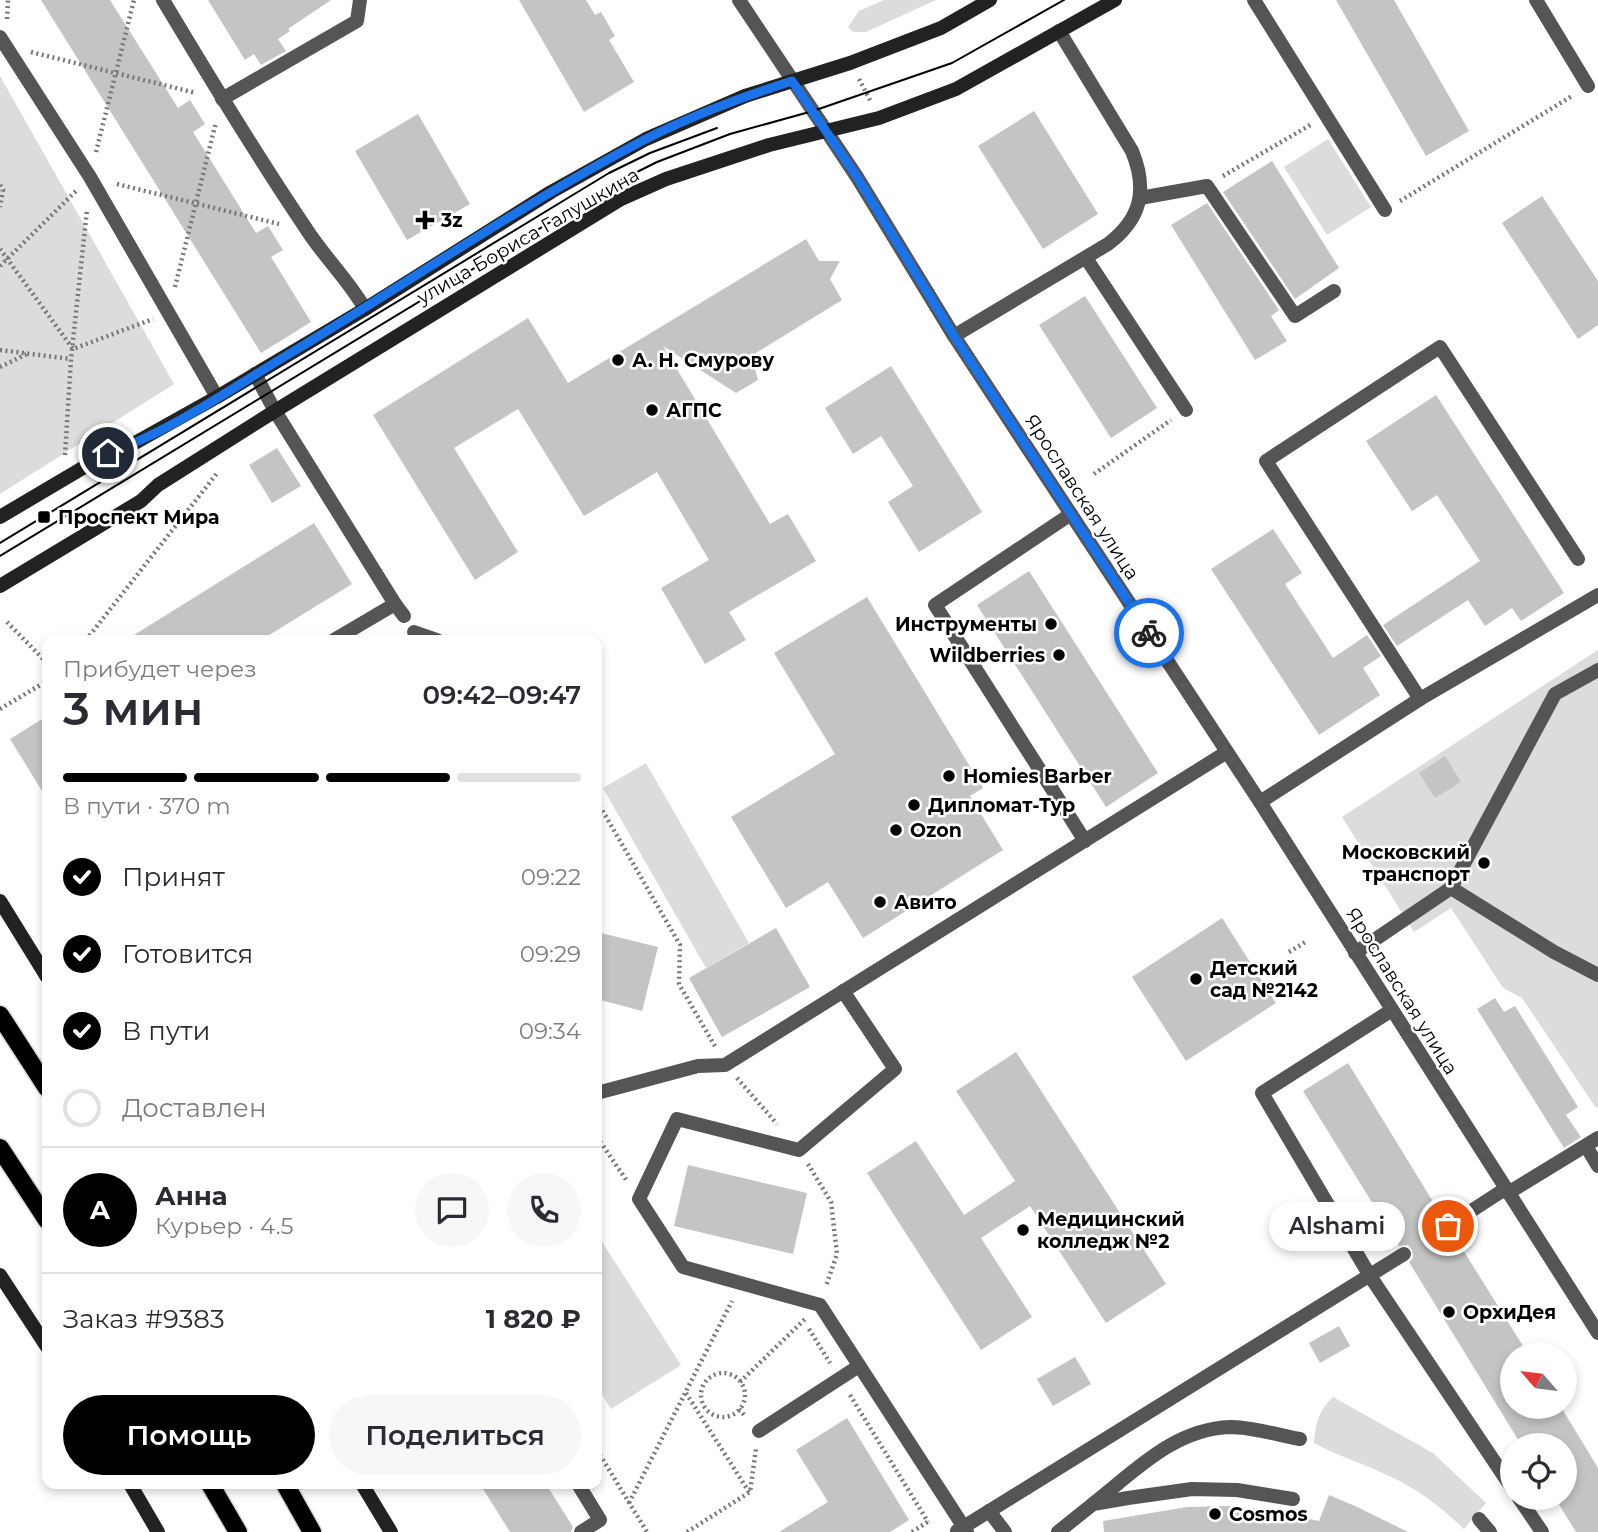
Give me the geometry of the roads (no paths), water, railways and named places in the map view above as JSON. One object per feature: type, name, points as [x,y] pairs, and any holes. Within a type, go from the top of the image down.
[{"type":"main road","name":"улица Бориса Галушкина","points":[[0,517],[108,453],[133,444],[217,397],[365,309],[551,192],[646,139],[746,96],[850,64],[941,28],[990,0]]},
{"type":"main road","name":"улица Бориса Галушкина","points":[[0,586],[141,501],[158,485],[275,411],[621,199],[678,175],[769,145],[879,118],[956,89],[1115,0]]},
{"type":"main road","points":[[0,901],[42,969]]},
{"type":"main road","points":[[0,1015],[42,1080]]},
{"type":"main road","points":[[0,1148],[42,1212]]},
{"type":"main road","points":[[0,1275],[42,1339]]},
{"type":"main road","points":[[133,1489],[158,1532]]},
{"type":"main road","points":[[213,1489],[239,1532]]},
{"type":"main road","points":[[288,1489],[312,1532]]},
{"type":"main road","points":[[365,1489],[391,1532]]},
{"type":"street","points":[[163,0],[222,99],[307,231],[365,309]]},
{"type":"street","points":[[222,99],[356,20],[360,0]]},
{"type":"street","name":"Ярославская улица","points":[[739,0],[857,177],[954,336],[1260,802],[1598,1333]]},
{"type":"street","points":[[1254,0],[1385,211]]},
{"type":"street","points":[[1536,0],[1588,86]]},
{"type":"street","points":[[954,336],[1122,234],[1132,219],[1140,198],[1138,167],[1132,151],[1059,30]]},
{"type":"street","points":[[3,41],[90,177],[217,397]]},
{"type":"street","points":[[1140,198],[1207,186],[1295,316],[1334,292]]},
{"type":"street","points":[[1086,258],[1186,410]]},
{"type":"street","points":[[1420,699],[1266,461],[1440,347],[1578,559]]},
{"type":"street","points":[[255,374],[275,411],[404,616]]},
{"type":"street","points":[[1071,514],[935,605],[1085,841]]},
{"type":"street","points":[[1260,802],[1420,699],[1598,595]]},
{"type":"street","points":[[342,635],[395,604]]},
{"type":"street","points":[[414,632],[423,635]]},
{"type":"street","points":[[1355,953],[1451,888],[1555,694],[1598,670]]},
{"type":"street","points":[[602,1092],[698,1066],[725,1065],[1227,752]]},
{"type":"street","points":[[1451,888],[1554,952],[1598,975]]},
{"type":"street","points":[[843,991],[895,1069],[799,1150],[677,1119],[639,1199],[683,1267],[820,1305],[951,1508],[962,1530],[1404,1254]]},
{"type":"street","points":[[1392,1010],[1262,1093],[1370,1276],[1500,1470]]},
{"type":"street","points":[[1448,1226],[1592,1142],[1598,1166]]},
{"type":"street","points":[[759,1431],[859,1366]]},
{"type":"street","points":[[1058,1532],[1163,1449],[1195,1432],[1231,1427],[1300,1439]]},
{"type":"street","points":[[581,1489],[600,1520],[581,1532]]},
{"type":"street","points":[[1093,1504],[1192,1489],[1237,1490],[1293,1499]]},
{"type":"street","points":[[1527,1510],[1542,1532]]},
{"type":"street","points":[[989,1511],[1005,1532]]},
{"type":"street","points":[[1479,1519],[1490,1532]]},
{"type":"tram line","points":[[0,556],[613,184],[657,162],[730,134],[813,111],[952,63],[1064,0]]},
{"type":"tram line","points":[[0,543],[609,173],[650,153],[717,128]]},
{"type":"place","name":"3z","points":[[425,220]]},
{"type":"place","name":"А. Н. Смурову","points":[[618,360]]},
{"type":"place","name":"АГПС","points":[[652,410]]},
{"type":"place","name":"Проспект Мира","points":[[44,517]]},
{"type":"place","name":"Инструменты","points":[[1051,624]]},
{"type":"place","name":"Wildberries","points":[[1059,655]]},
{"type":"place","name":"Homies Barber","points":[[949,776]]},
{"type":"place","name":"Дипломат-Тур","points":[[914,805]]},
{"type":"place","name":"Ozon","points":[[896,830]]},
{"type":"place","name":"Московский транспорт","points":[[1484,863]]},
{"type":"place","name":"Авито","points":[[880,902]]},
{"type":"place","name":"Детский сад №2142","points":[[1196,979]]},
{"type":"place","name":"Alshami","points":[[1448,1226]]},
{"type":"place","name":"Медицинский колледж №2","points":[[1023,1230]]},
{"type":"place","name":"ОрхиДея","points":[[1449,1312]]},
{"type":"place","name":"Cosmos","points":[[1215,1514]]}]
